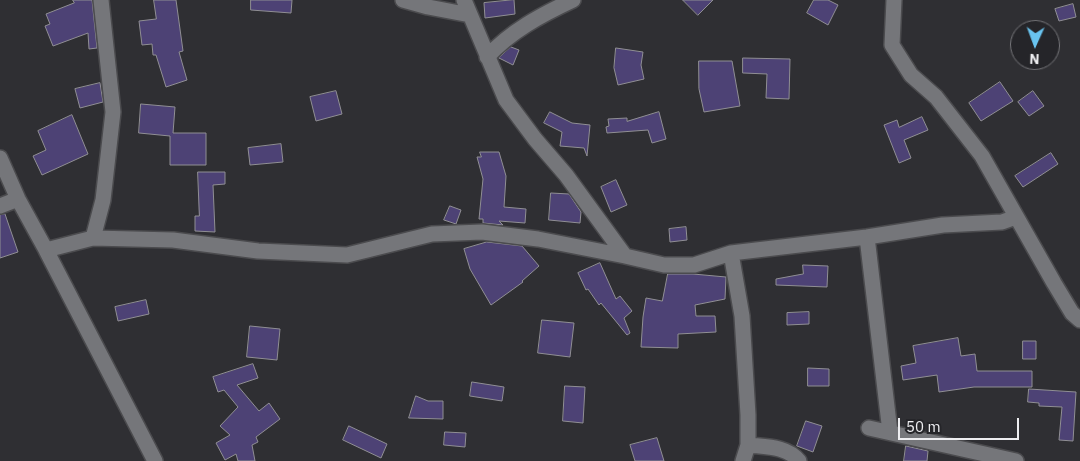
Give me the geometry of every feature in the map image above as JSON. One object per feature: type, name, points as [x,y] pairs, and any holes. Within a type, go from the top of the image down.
[{"type":"street","points":[[93,238],[103,200],[113,112],[101,0]]},
{"type":"street","points":[[403,0],[428,7],[470,14]]},
{"type":"street","points":[[464,0],[506,100],[535,139],[566,175],[625,256]]},
{"type":"street","points":[[487,57],[500,42],[538,17],[572,0]]},
{"type":"street","points":[[894,0],[892,45],[911,75],[936,97],[982,156],[1072,313],[1080,320]]},
{"type":"street","points":[[0,158],[18,199],[155,461]]},
{"type":"street","points":[[0,206],[18,199]]},
{"type":"street","points":[[46,250],[93,238],[173,240],[258,251],[347,255],[432,234],[482,232],[538,239],[664,265],[694,265],[731,253],[868,237],[943,224],[1002,222],[1016,217]]},
{"type":"street","points":[[868,237],[890,432]]},
{"type":"street","points":[[731,253],[742,316],[748,445],[743,461]]},
{"type":"street","points":[[868,428],[1016,461]]},
{"type":"street","points":[[748,445],[779,448],[794,455],[799,461]]},
{"type":"building","points":[[73,0],[92,0],[97,48],[89,49],[88,33],[53,46],[45,26],[50,24],[46,14],[74,3]]},
{"type":"building","points":[[154,0],[176,0],[183,51],[179,52],[187,80],[166,87],[156,55],[153,55],[152,44],[142,45],[139,21],[156,19]]},
{"type":"building","points":[[251,0],[292,0],[291,13],[251,10]]},
{"type":"building","points":[[514,0],[515,14],[485,18],[484,3]]},
{"type":"building","points":[[683,0],[713,0],[698,15]]},
{"type":"building","points":[[814,0],[828,0],[838,5],[828,25],[807,13]]},
{"type":"building","points":[[1073,4],[1076,17],[1060,21],[1055,9]]},
{"type":"building","points":[[511,47],[519,50],[513,65],[499,58]]},
{"type":"building","points":[[616,48],[643,52],[641,65],[644,79],[618,85],[614,68]]},
{"type":"building","points":[[743,58],[790,59],[789,99],[766,98],[767,74],[743,73]]},
{"type":"building","points":[[699,61],[732,61],[740,106],[704,112],[699,89]]},
{"type":"building","points":[[1000,82],[1013,101],[981,121],[969,103]]},
{"type":"building","points":[[100,83],[103,102],[80,108],[75,89]]},
{"type":"building","points":[[336,91],[342,114],[316,121],[310,97]]},
{"type":"building","points":[[1033,91],[1044,106],[1029,116],[1018,102]]},
{"type":"building","points":[[141,104],[175,107],[173,133],[206,133],[206,165],[170,165],[170,136],[139,133]]},
{"type":"building","points":[[550,112],[572,123],[590,125],[587,156],[584,148],[560,146],[562,132],[544,123]]},
{"type":"building","points":[[659,112],[666,139],[652,143],[648,130],[607,133],[608,119],[627,118],[627,121]]},
{"type":"building","points":[[72,115],[88,154],[42,175],[33,156],[46,150],[38,131]]},
{"type":"building","points":[[922,117],[928,130],[904,140],[911,158],[899,163],[884,125],[897,120],[899,127]]},
{"type":"building","points":[[281,144],[283,162],[250,165],[248,148]]},
{"type":"building","points":[[480,152],[499,152],[506,176],[504,207],[526,209],[525,223],[499,221],[503,225],[483,223],[483,219],[479,219],[483,179],[477,157],[481,157]]},
{"type":"building","points":[[1051,153],[1058,164],[1023,187],[1015,176]]},
{"type":"building","points":[[198,172],[225,172],[225,184],[213,185],[215,232],[195,231],[195,216],[199,216]]},
{"type":"building","points":[[616,180],[627,205],[611,212],[601,187]]},
{"type":"building","points":[[551,193],[569,194],[581,212],[580,223],[549,220]]},
{"type":"building","points":[[450,206],[461,210],[456,224],[444,220]]},
{"type":"building","points":[[5,214],[18,252],[0,258],[0,215]]},
{"type":"building","points":[[686,227],[687,240],[670,242],[669,229]]},
{"type":"building","points":[[487,242],[522,246],[539,266],[523,282],[491,305],[470,269],[464,249]]},
{"type":"building","points":[[600,263],[616,299],[620,296],[632,311],[624,318],[630,333],[627,335],[601,303],[599,305],[588,289],[586,290],[578,273]]},
{"type":"building","points":[[803,265],[828,266],[827,287],[776,285],[776,279],[803,274]]},
{"type":"building","points":[[668,274],[726,277],[725,299],[695,305],[696,316],[715,316],[716,332],[678,334],[678,348],[641,347],[646,298],[662,301]]},
{"type":"building","points":[[146,300],[149,314],[118,321],[115,307]]},
{"type":"building","points":[[809,312],[809,324],[787,325],[787,313]]},
{"type":"building","points":[[542,320],[574,323],[570,357],[538,353]]},
{"type":"building","points":[[250,326],[280,329],[277,360],[247,357]]},
{"type":"building","points":[[958,338],[961,356],[975,354],[977,371],[1032,371],[1032,387],[974,387],[939,392],[937,375],[903,380],[901,366],[916,363],[913,346]]},
{"type":"building","points":[[1023,341],[1036,341],[1036,359],[1023,359]]},
{"type":"building","points":[[253,364],[258,378],[237,385],[259,411],[269,403],[280,419],[256,437],[258,442],[252,445],[255,461],[238,461],[236,454],[225,460],[216,443],[230,435],[220,426],[238,407],[224,390],[218,392],[213,377]]},
{"type":"building","points":[[808,368],[829,369],[829,386],[808,386]]},
{"type":"building","points":[[472,382],[504,387],[502,401],[470,396]]},
{"type":"building","points":[[565,386],[585,387],[583,423],[563,421]]},
{"type":"building","points":[[1029,389],[1076,392],[1073,441],[1059,440],[1062,407],[1039,406],[1039,403],[1028,402]]},
{"type":"building","points":[[416,396],[428,401],[443,401],[443,419],[409,418]]},
{"type":"building","points":[[806,421],[822,426],[813,452],[797,446]]},
{"type":"building","points":[[349,426],[387,444],[381,458],[343,440]]},
{"type":"building","points":[[445,432],[466,433],[465,447],[444,445]]},
{"type":"building","points":[[657,438],[664,461],[635,461],[630,445]]},
{"type":"building","points":[[906,446],[928,451],[927,461],[904,461]]}]
